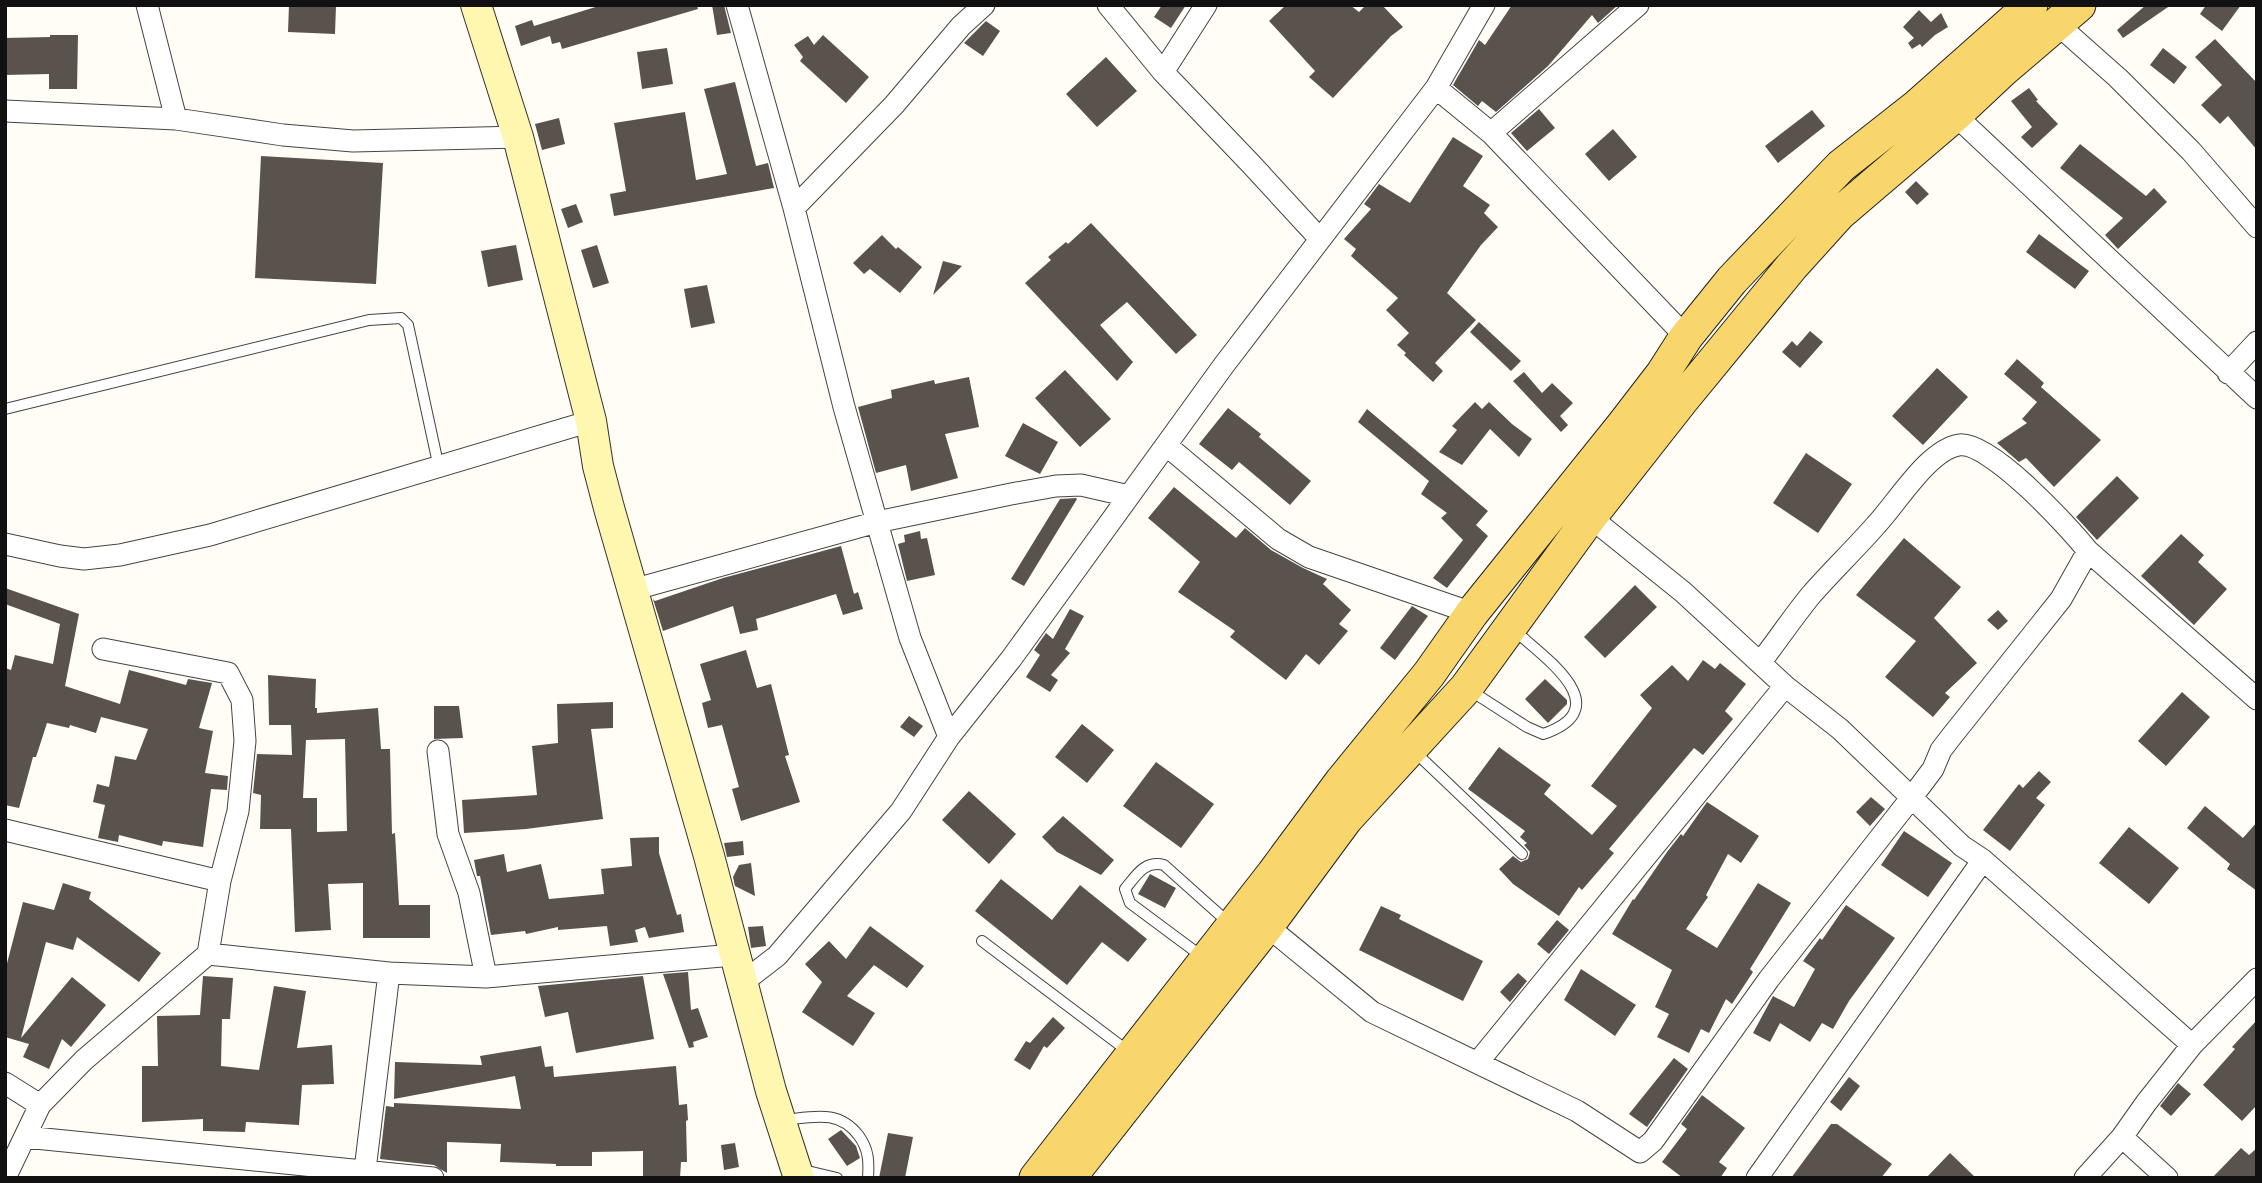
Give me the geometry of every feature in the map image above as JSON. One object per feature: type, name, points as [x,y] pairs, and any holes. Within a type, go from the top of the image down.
[{"type":"main road","points":[[1069,1178],[1267,926],[1346,819],[1466,688],[1590,517],[1690,390],[1839,214],[1955,115],[2055,11]]},
{"type":"main road","points":[[1036,1178],[1341,782],[1429,674],[1472,612],[1623,425],[1686,337],[1732,280],[1841,166],[1916,107],[2055,11]]},
{"type":"street","points":[[147,5],[176,119]]},
{"type":"street","points":[[476,5],[518,137],[591,421],[598,466],[709,856],[733,955],[797,1173]]},
{"type":"street","points":[[737,5],[794,208],[844,407],[910,638],[949,737]]},
{"type":"street","points":[[794,208],[894,105],[961,26],[984,5]]},
{"type":"street","points":[[1108,5],[1163,72],[1320,239]]},
{"type":"street","points":[[1163,72],[1206,5]]},
{"type":"street","points":[[742,983],[777,956],[901,811],[949,737],[1012,659],[1166,445],[1436,88],[1485,5]]},
{"type":"street","points":[[1491,133],[1638,5]]},
{"type":"street","points":[[2055,11],[2191,151],[2257,227]]},
{"type":"street","points":[[1436,88],[1491,133],[1686,337]]},
{"type":"street","points":[[5,111],[176,119],[283,135],[353,141],[518,137]]},
{"type":"street","points":[[1955,115],[2257,398]]},
{"type":"street","points":[[2228,373],[2257,342]]},
{"type":"street","points":[[5,544],[84,559],[120,555],[210,535],[591,421]]},
{"type":"street","points":[[1760,663],[1811,596],[1923,469],[1942,451],[1961,444],[1979,450],[2030,488],[2088,551],[2257,699]]},
{"type":"street","points":[[1166,445],[1278,539],[1309,557],[1472,612]]},
{"type":"street","points":[[632,590],[877,522],[1056,486],[1081,485],[1129,496]]},
{"type":"street","points":[[1590,517],[1683,592],[1785,686],[1840,729],[1962,846],[1983,860],[2192,1045]]},
{"type":"street","points":[[1267,926],[1371,1012],[1577,1111],[1640,1152],[1653,1140],[1769,979],[1912,797],[1920,782],[1933,769],[1941,750],[2061,599],[2088,551]]},
{"type":"street","points":[[5,1178],[40,1105],[84,1060],[208,954],[220,881],[238,811],[245,741],[242,700],[228,673],[103,649]]},
{"type":"street","points":[[1478,1062],[1785,686]]},
{"type":"street","points":[[438,751],[448,834],[469,893],[486,977]]},
{"type":"street","points":[[5,830],[220,881]]},
{"type":"street","points":[[1757,1178],[1983,860]]},
{"type":"street","points":[[208,954],[389,973],[486,977],[733,955]]},
{"type":"street","points":[[365,1170],[389,973]]},
{"type":"street","points":[[2085,1178],[2122,1138],[2192,1045],[2257,979]]},
{"type":"street","points":[[5,1083],[40,1105]]},
{"type":"street","points":[[25,1137],[433,1178]]},
{"type":"street","points":[[2122,1138],[2167,1178]]},
{"type":"lane","points":[[5,409],[369,320],[401,318],[408,325],[439,468]]},
{"type":"lane","points":[[1466,688],[1527,727],[1543,734],[1560,729],[1572,716],[1578,704],[1576,692],[1556,667],[1510,626]]},
{"type":"lane","points":[[1410,747],[1522,854]]},
{"type":"lane","points":[[1205,960],[1130,903],[1125,890],[1145,866],[1154,863],[1164,865],[1232,926]]},
{"type":"lane","points":[[982,941],[1131,1054]]},
{"type":"lane","points":[[781,1121],[818,1116],[846,1121],[867,1149],[867,1178]]},
{"type":"lane","points":[[797,1173],[837,1178]]},
{"type":"building","points":[[289,5],[336,5],[335,34],[288,32]]},
{"type":"building","points":[[602,5],[697,5],[698,9],[562,49],[560,42],[552,44],[550,36],[521,46],[515,26],[532,20],[534,26]]},
{"type":"building","points":[[712,5],[724,5],[731,33],[717,35]]},
{"type":"building","points":[[1162,5],[1186,5],[1171,28],[1154,17]]},
{"type":"building","points":[[1286,5],[1350,5],[1359,12],[1366,5],[1382,5],[1403,27],[1391,36],[1333,98],[1309,77],[1315,71],[1269,21]]},
{"type":"building","points":[[1512,5],[1618,5],[1598,23],[1592,15],[1548,66],[1496,112],[1482,101],[1478,106],[1453,85],[1479,40],[1485,45]]},
{"type":"building","points":[[2146,5],[2171,5],[2123,38],[2117,30]]},
{"type":"building","points":[[2206,5],[2241,5],[2222,31],[2200,14]]},
{"type":"building","points":[[1919,10],[1931,22],[1941,13],[1948,27],[1922,47],[1920,44],[1912,49],[1908,43],[1914,38],[1903,27]]},
{"type":"building","points":[[986,21],[1000,31],[983,56],[964,43]]},
{"type":"building","points":[[78,35],[77,89],[49,89],[49,74],[5,75],[5,38]]},
{"type":"building","points":[[823,35],[869,77],[846,103],[800,61],[803,57],[794,45],[808,36],[814,45]]},
{"type":"building","points":[[2215,39],[2257,83],[2257,150],[2228,116],[2220,124],[2201,105],[2222,85],[2195,57]]},
{"type":"building","points":[[667,48],[673,84],[642,89],[637,52]]},
{"type":"building","points":[[2163,48],[2187,67],[2174,84],[2150,65]]},
{"type":"building","points":[[1106,57],[1137,91],[1097,127],[1066,94]]},
{"type":"building","points":[[735,82],[756,166],[768,163],[774,188],[614,216],[610,194],[626,191],[614,123],[685,112],[696,180],[727,174],[704,89]]},
{"type":"building","points":[[2029,88],[2038,100],[2036,101],[2058,124],[2032,148],[2021,137],[2032,127],[2011,101]]},
{"type":"building","points":[[1539,109],[1555,128],[1527,151],[1511,133]]},
{"type":"building","points":[[1812,110],[1825,126],[1778,163],[1765,146]]},
{"type":"building","points":[[559,118],[565,144],[542,150],[535,124]]},
{"type":"building","points":[[1613,129],[1637,157],[1609,181],[1585,154]]},
{"type":"building","points":[[1453,137],[1483,156],[1463,186],[1490,205],[1484,213],[1498,227],[1481,245],[1447,293],[1476,320],[1435,363],[1443,371],[1433,382],[1397,345],[1409,333],[1386,310],[1398,298],[1351,256],[1356,249],[1344,239],[1371,209],[1364,204],[1379,184],[1410,203]]},
{"type":"building","points":[[2080,144],[2146,196],[2154,188],[2167,202],[2118,249],[2105,235],[2123,218],[2060,168]]},
{"type":"building","points":[[261,156],[383,163],[376,284],[255,278]]},
{"type":"building","points":[[1916,181],[1929,194],[1917,205],[1905,192]]},
{"type":"building","points":[[576,204],[583,222],[568,228],[561,209]]},
{"type":"building","points":[[1091,223],[1197,335],[1176,354],[1127,302],[1100,325],[1133,362],[1117,381],[1025,283],[1051,260],[1048,257],[1066,242],[1068,244]]},
{"type":"building","points":[[2039,234],[2089,271],[2075,289],[2026,252]]},
{"type":"building","points":[[882,235],[896,249],[898,247],[922,267],[900,293],[870,269],[864,274],[853,263]]},
{"type":"building","points":[[516,245],[523,280],[488,287],[481,251]]},
{"type":"building","points":[[597,245],[609,283],[593,288],[581,250]]},
{"type":"building","points":[[943,261],[962,266],[933,295]]},
{"type":"building","points":[[707,285],[715,323],[691,328],[684,289]]},
{"type":"building","points":[[1479,322],[1521,361],[1511,371],[1470,332]]},
{"type":"building","points":[[1810,331],[1823,342],[1800,368],[1782,352],[1792,341],[1797,346]]},
{"type":"building","points":[[2017,359],[2044,383],[2041,387],[2101,440],[2054,487],[2026,458],[2019,462],[1997,443],[2027,423],[2022,419],[2037,402],[2004,374]]},
{"type":"building","points":[[1937,368],[1968,397],[1923,445],[1892,416]]},
{"type":"building","points":[[1065,370],[1111,419],[1080,447],[1035,398]]},
{"type":"building","points":[[1524,372],[1542,393],[1552,383],[1573,403],[1560,416],[1568,425],[1561,432],[1513,381]]},
{"type":"building","points":[[969,377],[979,427],[945,434],[958,478],[911,491],[906,465],[876,473],[858,407],[892,398],[891,390],[934,380],[935,384]]},
{"type":"building","points":[[1475,402],[1482,409],[1489,402],[1532,439],[1519,457],[1490,429],[1462,465],[1439,452],[1457,430],[1452,426]]},
{"type":"building","points":[[1228,408],[1261,434],[1259,437],[1311,481],[1290,505],[1239,462],[1232,470],[1199,444]]},
{"type":"building","points":[[1367,409],[1488,511],[1476,525],[1488,536],[1447,588],[1433,578],[1463,540],[1441,518],[1447,513],[1421,494],[1429,481],[1358,422]]},
{"type":"building","points":[[1023,423],[1058,442],[1040,474],[1005,456]]},
{"type":"building","points":[[1806,453],[1852,484],[1818,533],[1773,503]]},
{"type":"building","points":[[2117,476],[2139,498],[2097,540],[2076,517]]},
{"type":"building","points":[[1174,487],[1236,538],[1245,528],[1271,550],[1327,579],[1323,584],[1351,610],[1339,624],[1348,631],[1319,665],[1306,654],[1286,680],[1230,637],[1235,631],[1178,592],[1200,562],[1148,518]]},
{"type":"building","points":[[1076,498],[1024,586],[1011,579],[1060,499]]},
{"type":"building","points":[[920,531],[921,539],[927,538],[935,575],[907,581],[898,544],[905,542],[904,535]]},
{"type":"building","points":[[2181,534],[2204,555],[2198,562],[2227,589],[2194,625],[2141,576]]},
{"type":"building","points":[[1904,538],[1961,587],[1934,618],[1977,663],[1945,693],[1950,697],[1933,717],[1885,677],[1916,641],[1856,595]]},
{"type":"building","points":[[841,546],[854,594],[858,592],[863,609],[843,615],[836,594],[756,619],[758,630],[740,634],[733,606],[663,631],[653,599],[655,601],[723,578]]},
{"type":"building","points":[[1635,585],[1657,607],[1605,658],[1584,637]]},
{"type":"building","points":[[5,588],[79,614],[65,686],[120,704],[129,670],[186,685],[188,679],[212,683],[199,728],[213,731],[205,773],[228,776],[227,790],[211,789],[203,847],[163,841],[162,846],[119,835],[118,842],[98,838],[105,805],[93,802],[97,784],[109,787],[115,756],[136,760],[148,729],[101,717],[96,733],[70,725],[69,728],[47,723],[36,757],[33,757],[19,808],[5,805],[5,668],[11,670],[15,655],[53,664],[60,624],[5,604]]},
{"type":"building","points":[[1412,606],[1428,616],[1395,660],[1380,648]]},
{"type":"building","points":[[1070,609],[1084,616],[1065,649],[1070,653],[1051,675],[1058,680],[1050,692],[1026,677],[1040,655],[1034,650],[1046,633],[1053,639]]},
{"type":"building","points":[[1998,610],[2008,621],[1998,630],[1987,620]]},
{"type":"building","points":[[746,650],[757,688],[771,684],[789,755],[785,756],[800,802],[741,821],[732,789],[739,787],[722,725],[708,728],[702,703],[711,700],[700,664]]},
{"type":"building","points":[[1703,660],[1715,669],[1720,663],[1746,684],[1725,711],[1733,719],[1703,755],[1694,748],[1609,849],[1614,853],[1582,890],[1579,887],[1559,916],[1513,884],[1499,869],[1513,856],[1521,862],[1528,859],[1530,852],[1524,845],[1527,843],[1520,837],[1525,831],[1468,789],[1499,747],[1551,785],[1544,794],[1592,835],[1617,806],[1591,786],[1652,708],[1640,695],[1672,665],[1688,681]]},
{"type":"building","points":[[268,675],[316,679],[317,713],[378,708],[381,749],[390,749],[392,834],[395,833],[399,905],[430,905],[430,938],[363,938],[363,883],[328,884],[331,930],[295,932],[291,829],[260,829],[261,795],[253,793],[257,754],[292,755],[291,725],[269,725]],"holes":[[[345,739],[347,831],[317,832],[317,798],[303,798],[306,740]]]},
{"type":"building","points":[[1545,679],[1567,700],[1567,704],[1548,723],[1525,699]]},
{"type":"building","points":[[2182,692],[2210,717],[2166,766],[2138,741]]},
{"type":"building","points":[[613,702],[613,728],[591,729],[603,819],[526,829],[464,833],[462,800],[537,795],[532,746],[558,743],[557,704]]},
{"type":"building","points":[[434,706],[459,706],[463,738],[434,739]]},
{"type":"building","points":[[909,716],[923,726],[914,737],[900,727]]},
{"type":"building","points":[[1082,724],[1114,750],[1087,783],[1055,757]]},
{"type":"building","points":[[1156,762],[1214,804],[1181,848],[1123,806]]},
{"type":"building","points":[[2039,771],[2051,782],[2036,798],[2045,805],[2010,851],[1983,830],[2019,784],[2023,788]]},
{"type":"building","points":[[969,791],[1016,834],[989,864],[942,820]]},
{"type":"building","points":[[1871,797],[1885,809],[1870,826],[1856,812]]},
{"type":"building","points":[[1707,802],[1759,836],[1741,863],[1728,854],[1706,895],[1708,897],[1686,929],[1717,948],[1758,883],[1791,903],[1750,969],[1753,972],[1732,1004],[1726,999],[1709,1033],[1701,1029],[1689,1053],[1657,1037],[1669,1014],[1655,1007],[1672,970],[1612,934],[1633,899]]},
{"type":"building","points":[[2205,806],[2243,838],[2257,822],[2257,891],[2227,869],[2230,864],[2187,828]]},
{"type":"building","points":[[1063,816],[1114,860],[1101,875],[1057,852],[1042,837]]},
{"type":"building","points":[[2129,827],[2179,868],[2149,904],[2099,863]]},
{"type":"building","points":[[1904,831],[1952,863],[1928,897],[1881,865]]},
{"type":"building","points":[[659,837],[659,853],[677,915],[681,914],[684,932],[649,938],[645,927],[635,930],[638,942],[610,946],[607,926],[558,930],[558,927],[526,934],[525,931],[491,935],[480,876],[477,876],[474,860],[504,854],[507,872],[541,864],[549,899],[604,894],[601,869],[632,866],[630,838]]},
{"type":"building","points":[[743,841],[744,855],[727,857],[724,843]]},
{"type":"building","points":[[751,863],[755,896],[735,886],[733,877],[739,865]]},
{"type":"building","points":[[1150,874],[1176,888],[1165,908],[1138,894]]},
{"type":"building","points":[[1001,879],[1052,920],[1080,885],[1147,939],[1128,962],[1102,942],[1067,985],[975,911]]},
{"type":"building","points":[[63,883],[91,892],[89,899],[161,953],[139,982],[77,937],[73,950],[46,942],[21,1038],[72,977],[106,1005],[71,1047],[62,1039],[49,1069],[23,1057],[29,1044],[5,1037],[5,971],[23,902],[54,910]]},
{"type":"building","points":[[1846,905],[1895,938],[1849,1001],[1833,1029],[1822,1023],[1810,1042],[1780,1023],[1770,1042],[1753,1033],[1773,996],[1794,1007],[1815,969],[1803,961],[1820,938],[1822,940]]},
{"type":"building","points":[[1381,906],[1401,915],[1399,919],[1483,961],[1463,1001],[1359,950]]},
{"type":"building","points":[[1557,920],[1569,930],[1549,954],[1537,944]]},
{"type":"building","points":[[763,926],[766,946],[751,948],[748,927]]},
{"type":"building","points":[[870,926],[924,966],[907,988],[874,965],[847,996],[875,1013],[853,1046],[802,1012],[822,982],[805,964],[829,941],[846,959]]},
{"type":"building","points":[[1581,969],[1636,1005],[1615,1036],[1564,1000]]},
{"type":"building","points":[[688,972],[691,1010],[698,1008],[708,1037],[693,1042],[694,1047],[689,1048],[663,974]]},
{"type":"building","points":[[1518,973],[1527,981],[1510,1002],[1500,992]]},
{"type":"building","points":[[203,976],[233,978],[230,1019],[222,1019],[221,1066],[259,1070],[274,986],[306,991],[297,1048],[332,1045],[334,1084],[302,1085],[299,1125],[246,1122],[245,1132],[203,1131],[203,1119],[142,1122],[142,1066],[158,1066],[157,1016],[200,1015]]},
{"type":"building","points":[[643,976],[654,1039],[576,1053],[568,1012],[545,1017],[538,986]]},
{"type":"building","points":[[1053,1017],[1065,1028],[1047,1048],[1044,1046],[1030,1070],[1014,1060],[1026,1041],[1030,1043]]},
{"type":"building","points":[[2257,1020],[2257,1105],[2242,1121],[2203,1085]]},
{"type":"building","points":[[541,1046],[545,1067],[553,1066],[554,1077],[676,1066],[679,1105],[687,1104],[688,1120],[687,1162],[681,1162],[680,1178],[643,1178],[643,1151],[592,1152],[592,1166],[556,1166],[500,1162],[501,1144],[447,1142],[447,1173],[434,1165],[380,1159],[386,1106],[394,1107],[394,1103],[521,1109],[515,1076],[394,1099],[395,1062],[482,1065],[480,1056]]},
{"type":"building","points":[[1674,1058],[1688,1069],[1647,1127],[1629,1114]]},
{"type":"building","points":[[1849,1077],[1860,1086],[1841,1111],[1830,1102]]},
{"type":"building","points":[[2178,1083],[2191,1094],[2171,1116],[2160,1106]]},
{"type":"building","points":[[1702,1095],[1745,1128],[1719,1162],[1727,1168],[1720,1178],[1683,1178],[1662,1162],[1687,1129],[1681,1124]]},
{"type":"building","points":[[1831,1124],[1837,1124],[1892,1164],[1881,1178],[1791,1178]]},
{"type":"building","points":[[841,1130],[856,1146],[860,1158],[847,1166],[828,1139]]},
{"type":"building","points":[[888,1133],[913,1137],[905,1178],[879,1178]]},
{"type":"building","points":[[735,1143],[739,1167],[724,1170],[721,1145]]},
{"type":"building","points":[[2241,1148],[2249,1155],[2257,1148],[2257,1178],[2212,1178]]},
{"type":"building","points":[[1950,1153],[1976,1178],[1926,1178]]}]
